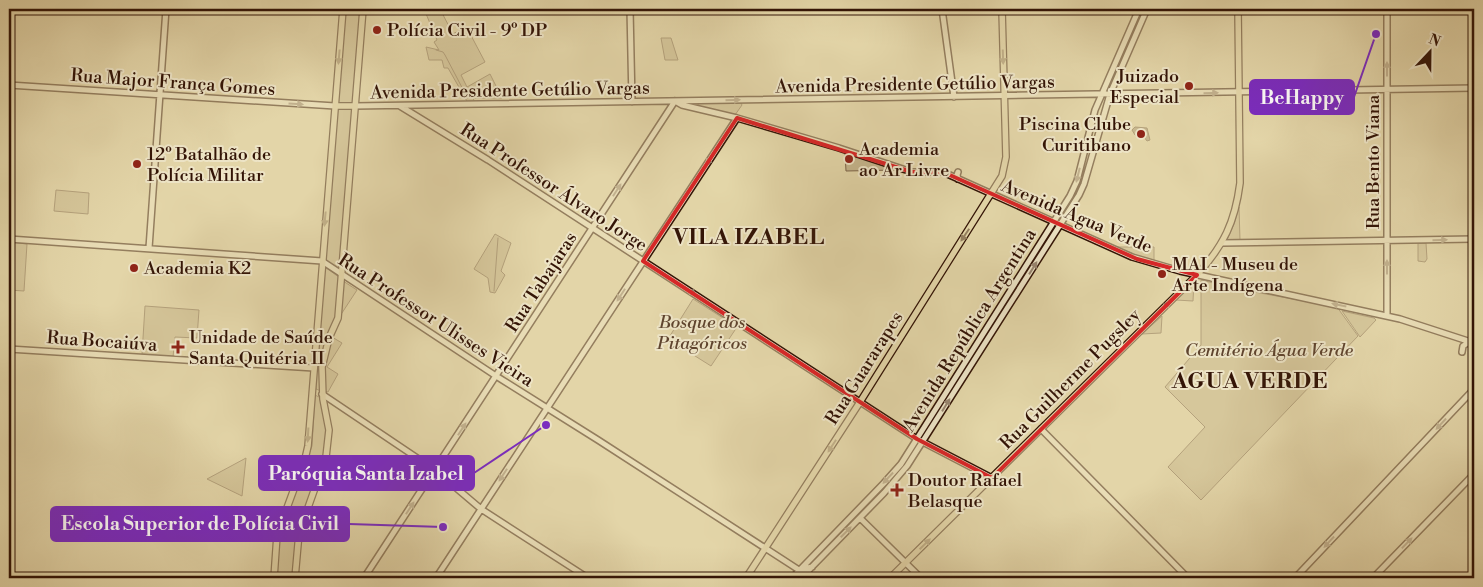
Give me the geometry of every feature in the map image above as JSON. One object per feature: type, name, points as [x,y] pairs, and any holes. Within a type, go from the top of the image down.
[{"type":"main road","points":[[274,578],[277,535],[307,453],[343,9]]},
{"type":"main road","points":[[294,578],[298,533],[325,462],[328,445],[328,425],[323,396],[322,367],[329,338],[337,323],[363,9]]},
{"type":"main road","points":[[1002,9],[1004,96]]},
{"type":"main road","name":"Rua Guilherme Pugsley","points":[[890,578],[1197,274],[1213,257],[1222,243],[1235,214],[1240,183],[1238,9]]},
{"type":"main road","name":"Rua Guararapes","points":[[746,578],[860,402],[956,247],[992,194],[1004,171],[1006,157],[1004,96]]},
{"type":"main road","points":[[335,106],[356,106]]},
{"type":"main road","points":[[312,387],[323,396]]},
{"type":"main road","points":[[311,396],[323,396]]},
{"type":"street","points":[[148,248],[166,9]]},
{"type":"street","points":[[630,9],[632,102]]},
{"type":"street","points":[[942,9],[954,97]]},
{"type":"street","name":"Avenida República Argentina","points":[[801,578],[900,475],[1075,186],[1091,124],[1139,9]]},
{"type":"street","name":"Avenida República Argentina","points":[[792,578],[891,476],[920,440],[1060,225],[1083,187],[1110,94],[1147,9]]},
{"type":"street","name":"Rua Bento Viana","points":[[1387,9],[1387,316]]},
{"type":"street","name":"Rua Major França Gomes","points":[[9,85],[335,106]]},
{"type":"street","name":"Avenida Presidente Getúlio Vargas","points":[[685,104],[954,97],[1474,88]]},
{"type":"street","name":"Avenida Presidente Getúlio Vargas","points":[[356,106],[675,101]]},
{"type":"street","name":"Avenida Água Verde","points":[[675,101],[839,148],[912,172],[943,172],[1140,260],[1167,268],[1387,316],[1472,342]]},
{"type":"street","name":"Rua Tabajaras","points":[[364,578],[675,101]]},
{"type":"street","name":"Rua Professor Álvaro Jorge","points":[[399,105],[488,160],[920,440],[992,478]]},
{"type":"street","points":[[436,578],[737,118]]},
{"type":"street","points":[[840,154],[843,151],[848,151]]},
{"type":"street","points":[[958,172],[958,179]]},
{"type":"street","name":"Rua Professor Ulisses Vieira","points":[[9,239],[322,261],[496,376],[799,570]]},
{"type":"street","points":[[1222,243],[1474,239]]},
{"type":"street","points":[[1462,352],[1463,346],[1472,342]]},
{"type":"street","name":"Rua Bocaiúva","points":[[9,349],[314,368]]},
{"type":"street","points":[[1295,578],[1474,389]]},
{"type":"street","points":[[323,396],[435,470],[481,509],[588,578]]},
{"type":"street","points":[[1041,429],[1188,578]]},
{"type":"street","points":[[1372,578],[1474,474]]},
{"type":"street","points":[[860,518],[921,578]]},
{"type":"street","points":[[799,570],[812,567]]},
{"type":"highlighted area","points":[[737,118],[912,172],[943,172],[1137,259],[1197,275],[992,478],[917,439],[643,261]]},
{"type":"green space","points":[[344,9],[363,9],[341,273],[325,260]]},
{"type":"green space","points":[[424,9],[440,9],[453,34],[466,26],[485,62],[461,75],[467,87],[490,74],[502,98],[473,98],[475,103],[468,103],[448,68],[444,68],[442,60],[429,60],[426,47],[439,50],[434,42],[437,40]]},
{"type":"green space","points":[[661,38],[671,38],[678,60],[665,60]]},
{"type":"green space","points":[[740,101],[742,105],[735,115],[692,105],[692,103]]},
{"type":"green space","points":[[846,153],[896,170],[846,171]]},
{"type":"green space","points":[[56,190],[89,193],[88,214],[54,211]]},
{"type":"green space","points":[[1239,207],[1240,240],[1227,240],[1234,224]]},
{"type":"green space","points":[[495,234],[511,243],[501,271],[505,275],[495,293],[490,292],[488,278],[474,269]]},
{"type":"green space","points":[[9,242],[27,244],[24,291],[9,290]]},
{"type":"green space","points":[[1418,243],[1426,243],[1427,259],[1425,262],[1418,261]]},
{"type":"green space","points":[[1116,247],[1154,247],[1154,262]]},
{"type":"green space","points":[[325,267],[340,278],[336,323],[328,337],[321,391],[316,389],[315,374]]},
{"type":"green space","name":"Cemitério Água Verde","points":[[1201,280],[1238,289],[1244,293],[1249,291],[1337,307],[1358,336],[1201,500],[1168,467],[1205,427],[1165,387],[1201,345]]},
{"type":"green space","points":[[343,281],[357,290],[340,316]]},
{"type":"green space","points":[[1194,281],[1193,301],[1176,300]]},
{"type":"green space","name":"Bosque dos Pitagóricos","points":[[693,299],[737,327],[711,366],[668,339]]},
{"type":"green space","points":[[145,306],[199,310],[197,338],[175,337],[173,357],[142,354]]},
{"type":"green space","points":[[1342,311],[1374,318],[1376,320],[1360,337]]},
{"type":"green space","points":[[1162,316],[1161,333],[1142,334]]},
{"type":"green space","points":[[332,337],[342,343],[327,367],[338,374],[328,392],[325,391],[325,370]]},
{"type":"green space","points":[[315,395],[321,398],[327,437],[325,455],[296,535],[293,578],[276,578],[280,529],[312,446]]},
{"type":"green space","points":[[246,458],[242,496],[207,479]]},
{"type":"shaded area","name":"Piscina Clube Curitibano","points":[[1135,127],[1147,128],[1150,140],[1147,141],[1144,137],[1135,135],[1132,130]]},
{"type":"waterway","points":[[436,50],[443,52],[445,55],[467,97]]},
{"type":"waterway","points":[[494,291],[498,238]]},
{"type":"place","name":"Polícia Civil - 9º DP","points":[[377,30]]},
{"type":"place","name":"BeHappy","points":[[1376,34]]},
{"type":"place","name":"Juizado Especial","points":[[1189,86]]},
{"type":"place","name":"Piscina Clube Curitibano","points":[[1141,134]]},
{"type":"place","name":"Academia ao Ar Livre","points":[[849,159]]},
{"type":"place","name":"12º Batalhão de Polícia Militar","points":[[137,164]]},
{"type":"place","name":"Academia K2","points":[[134,268]]},
{"type":"place","name":"MAI - Museu de Arte Indígena","points":[[1162,274]]},
{"type":"place","name":"Unidade de Saúde Santa Quitéria II","points":[[178,347]]},
{"type":"place","name":"Paróquia Santa Izabel","points":[[546,425]]},
{"type":"place","name":"Doutor Rafael Belasque","points":[[897,490]]},
{"type":"place","name":"Escola Superior de Polícia Civil","points":[[443,527]]},
{"type":"district","name":"VILA IZABEL","points":[[749,236]]},
{"type":"district","name":"ÁGUA VERDE","points":[[1250,380]]}]
